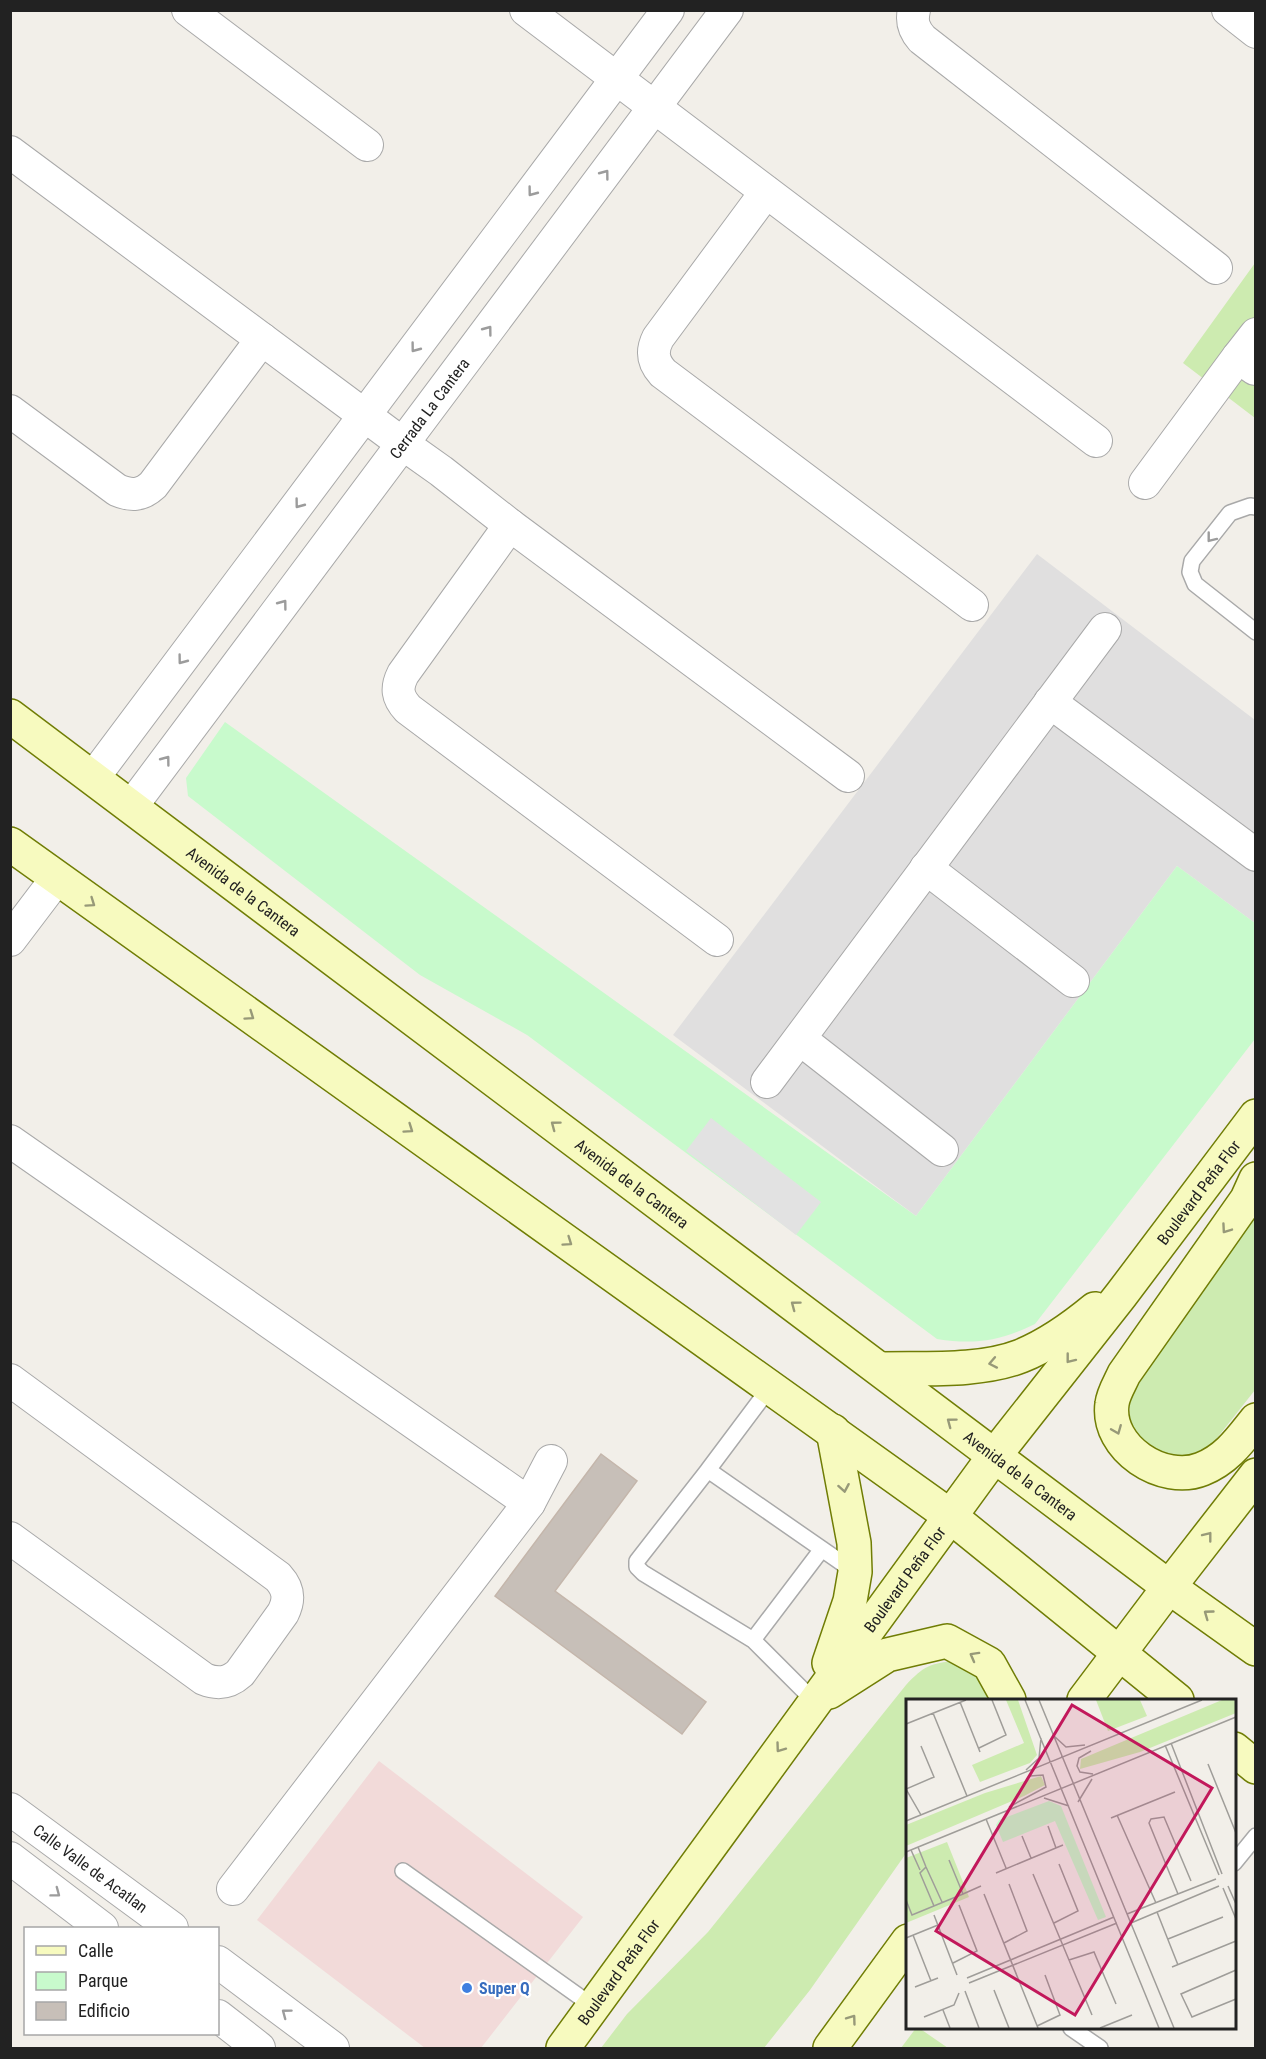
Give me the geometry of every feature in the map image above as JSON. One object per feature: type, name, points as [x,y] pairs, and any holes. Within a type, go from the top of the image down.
[{"type":"main road","name":"Avenida de la Cantera","points":[[10,716],[882,1369],[1169,1587],[1256,1648]]},
{"type":"main road","points":[[10,844],[950,1516],[1175,1699]]},
{"type":"main road","name":"Boulevard Peña Flor","points":[[563,2049],[995,1455],[1256,1116]]},
{"type":"main road","points":[[1256,1179],[1247,1199],[1124,1374],[1112,1403],[1113,1424],[1121,1441],[1136,1456],[1158,1468],[1182,1473],[1200,1470],[1223,1458],[1256,1420]]},
{"type":"main road","points":[[882,1369],[956,1367],[989,1364],[1018,1357],[1045,1345],[1095,1310],[1144,1263]]},
{"type":"main road","points":[[814,1701],[840,1633],[850,1601],[855,1572],[854,1543],[833,1431]]},
{"type":"main road","points":[[1086,1699],[1256,1475]]},
{"type":"main road","points":[[814,1701],[887,1655],[946,1641],[989,1664],[1009,1699]]},
{"type":"main road","points":[[1236,1751],[1256,1767]]},
{"type":"main road","points":[[1236,1768],[1256,1773]]},
{"type":"main road","points":[[873,1989],[906,1928]]},
{"type":"main road","points":[[830,2049],[906,1944]]},
{"type":"main road","points":[[873,1989],[906,1954]]},
{"type":"street","points":[[188,10],[367,145]]},
{"type":"street","points":[[526,10],[1096,441]]},
{"type":"street","points":[[93,778],[668,10]]},
{"type":"street","name":"Cerrada La Cantera","points":[[131,807],[727,10]]},
{"type":"street","points":[[914,10],[913,23],[922,39],[1216,268]]},
{"type":"street","points":[[1228,10],[1256,32]]},
{"type":"street","points":[[10,152],[848,776]]},
{"type":"street","points":[[766,192],[658,338],[653,346],[656,366],[972,606]]},
{"type":"street","points":[[10,411],[117,490],[136,495],[146,492],[153,485],[262,339]]},
{"type":"street","points":[[1145,483],[1250,354]]},
{"type":"street","points":[[510,525],[402,674],[398,693],[401,702],[717,940]]},
{"type":"street","points":[[767,1082],[1105,629]]},
{"type":"street","points":[[1050,702],[1256,855]]},
{"type":"street","points":[[926,868],[1073,981]]},
{"type":"street","points":[[10,940],[57,878]]},
{"type":"street","points":[[800,1039],[942,1150]]},
{"type":"street","points":[[10,1142],[529,1503]]},
{"type":"street","points":[[10,1380],[278,1578],[285,1585],[288,1594],[287,1604],[240,1673],[233,1680],[213,1683],[204,1679],[10,1538]]},
{"type":"street","points":[[233,1889],[529,1503],[551,1461]]},
{"type":"street","name":"Calle Valle de Acatlan","points":[[10,1809],[169,1927]]},
{"type":"street","points":[[10,1858],[99,1927]]},
{"type":"street","points":[[219,1963],[333,2049]]},
{"type":"street","points":[[219,2017],[260,2049]]},
{"type":"lane","points":[[1256,507],[1250,506],[1230,513],[1192,561],[1190,572],[1195,584],[1256,632]]},
{"type":"lane","points":[[771,1386],[637,1561],[638,1567],[753,1640],[814,1701]]},
{"type":"lane","points":[[708,1470],[855,1572]]},
{"type":"lane","points":[[753,1640],[822,1549]]},
{"type":"lane","points":[[1236,1861],[1256,1836]]},
{"type":"lane","points":[[403,1871],[594,2007]]},
{"type":"lane","points":[[1072,2029],[1100,2049]]},
{"type":"shaded area","points":[[1037,554],[1255,720],[1255,923],[1177,866],[916,1216],[673,1035]]},
{"type":"shaded area","points":[[711,1118],[821,1202],[796,1235],[686,1151]]},
{"type":"shaded area","points":[[379,1761],[583,1917],[481,2048],[425,2048],[257,1920]]},
{"type":"green space","points":[[1255,263],[1255,418],[1183,363]]},
{"type":"green space","points":[[225,722],[916,1216],[1177,866],[1255,923],[1255,1039],[1035,1324],[999,1338],[987,1340],[963,1342],[937,1339],[527,1035],[420,975],[188,796],[186,778]]},
{"type":"green space","points":[[1255,1210],[1255,1390],[1217,1438],[1204,1450],[1187,1459],[1148,1451],[1130,1420],[1131,1396],[1224,1252]]},
{"type":"green space","points":[[956,1661],[972,1664],[993,1699],[906,1699],[906,1853],[810,1990],[764,2048],[601,2048],[627,2014],[708,1932],[906,1685],[928,1667]]},
{"type":"green space","points":[[915,2029],[920,2029],[948,2048],[901,2048]]},
{"type":"building","points":[[601,1454],[637,1481],[555,1591],[706,1702],[682,1734],[495,1596]]},
{"type":"place","name":"Super Q","points":[[467,1988]]}]
